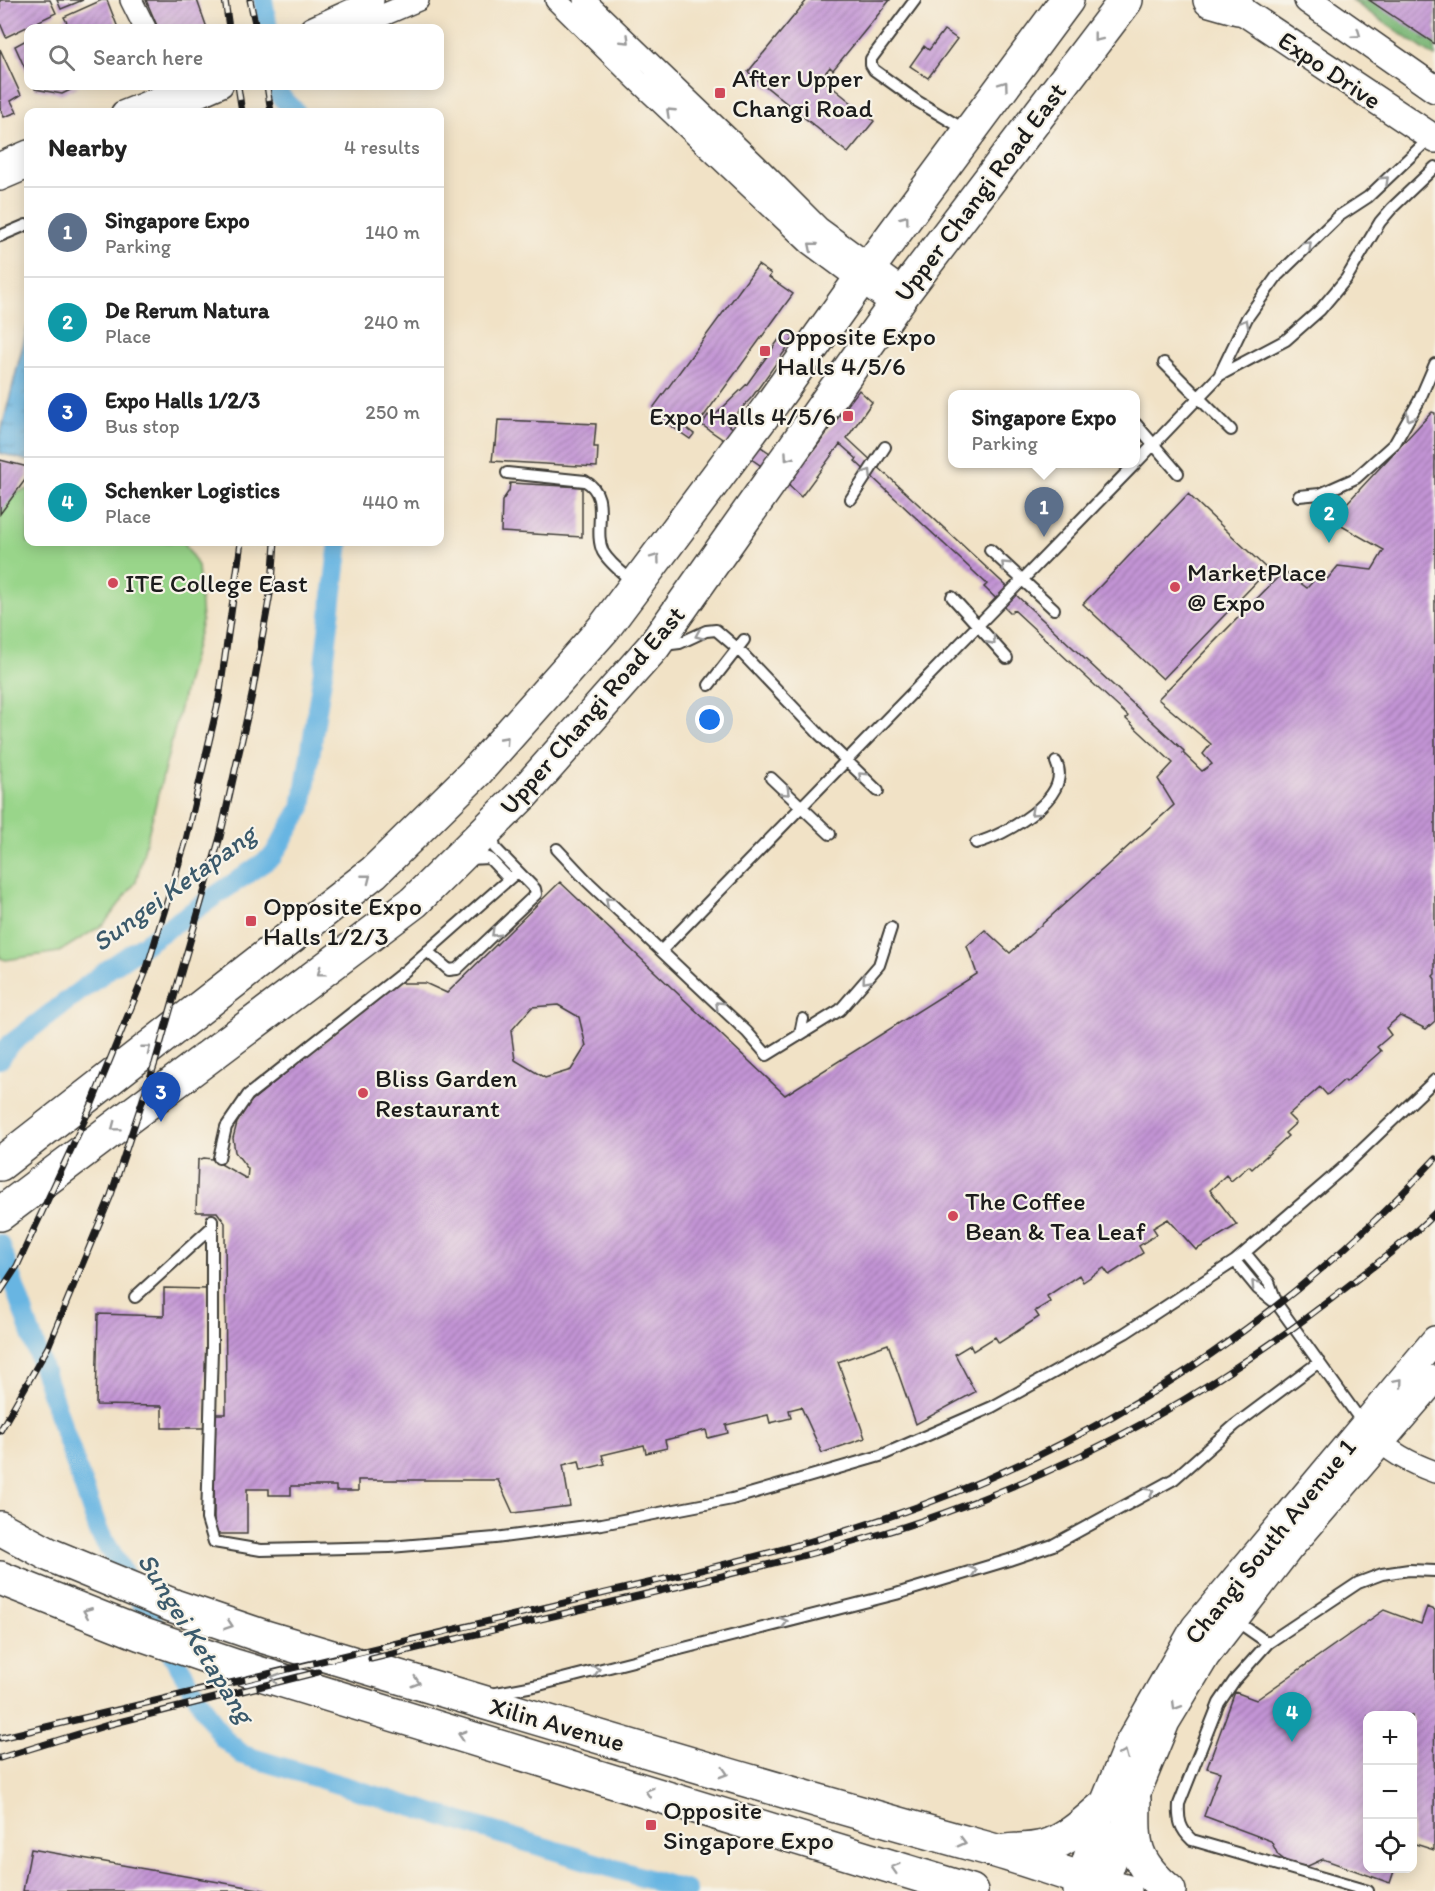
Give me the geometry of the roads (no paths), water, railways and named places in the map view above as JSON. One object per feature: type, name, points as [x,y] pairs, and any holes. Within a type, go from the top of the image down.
[{"type":"main road","name":"Upper Changi Road East","points":[[9,1157],[374,872],[476,772],[604,628],[773,402],[864,274],[1066,0]]},
{"type":"main road","name":"Upper Changi Road East","points":[[9,1208],[414,902],[523,794],[654,647],[900,298],[1131,3]]},
{"type":"main road","name":"Xilin Avenue","points":[[0,1528],[50,1555],[174,1606],[265,1637],[825,1804],[998,1852],[1097,1888]]},
{"type":"main road","name":"Xilin Avenue","points":[[0,1578],[141,1634],[235,1666],[971,1891]]},
{"type":"main road","points":[[1134,1800],[1133,1836],[1138,1856],[1151,1876],[1169,1891]]},
{"type":"main road","points":[[998,1852],[1043,1847],[1084,1825],[1102,1808]]},
{"type":"street","points":[[132,0],[143,24]]},
{"type":"street","points":[[320,24],[373,0]]},
{"type":"street","points":[[362,24],[418,0]]},
{"type":"street","points":[[556,0],[809,243],[864,274],[900,298]]},
{"type":"street","points":[[584,0],[756,165],[864,274]]},
{"type":"street","name":"Expo Drive","points":[[1308,0],[1435,89]]},
{"type":"street","name":"Expo Drive","points":[[1225,3],[1434,136]]},
{"type":"street","points":[[135,108],[203,90]]},
{"type":"street","points":[[0,163],[24,153]]},
{"type":"street","points":[[0,180],[24,170]]},
{"type":"street","name":"Changi South Avenue 1","points":[[1097,1888],[1166,1722],[1206,1656],[1222,1613],[1372,1434],[1435,1340]]},
{"type":"street","name":"Changi South Avenue 1","points":[[1372,1434],[1435,1379]]},
{"type":"street","points":[[1372,1434],[1408,1462],[1435,1472]]},
{"type":"street","name":"Changi South Avenue 1","points":[[1097,1888],[1102,1808],[1127,1746],[1195,1627],[1222,1613]]},
{"type":"lane","points":[[915,0],[871,58],[871,65],[874,70],[917,101],[970,132]]},
{"type":"lane","points":[[1220,375],[1247,318],[1277,276],[1339,216],[1368,197],[1434,136]]},
{"type":"lane","points":[[1140,458],[1220,375],[1286,340],[1320,309],[1346,279],[1380,222],[1435,167]]},
{"type":"lane","points":[[1392,208],[1425,182],[1435,178]]},
{"type":"lane","points":[[0,236],[24,226]]},
{"type":"lane","points":[[1164,363],[1231,429]]},
{"type":"lane","points":[[1299,496],[1320,494],[1356,478],[1395,443],[1419,401],[1435,364]]},
{"type":"lane","points":[[1140,429],[1178,473]]},
{"type":"lane","points":[[850,500],[885,447]]},
{"type":"lane","points":[[662,950],[1130,468]]},
{"type":"lane","points":[[507,473],[585,481],[592,485],[597,490],[599,499],[599,532],[603,551],[636,585]]},
{"type":"lane","points":[[990,550],[1054,609]]},
{"type":"lane","points":[[952,597],[1007,658]]},
{"type":"lane","points":[[654,647],[680,643],[706,631],[716,630],[741,644],[819,734],[878,791]]},
{"type":"lane","points":[[708,685],[741,644]]},
{"type":"lane","points":[[976,843],[993,839],[1020,824],[1047,800],[1058,780],[1059,772],[1056,762]]},
{"type":"lane","points":[[771,778],[830,834]]},
{"type":"lane","points":[[491,826],[495,848],[513,875]]},
{"type":"lane","points":[[558,849],[587,881],[747,1032],[767,1055],[840,1010],[879,965],[891,928]]},
{"type":"lane","points":[[427,951],[449,970],[457,969],[536,894],[535,889],[489,858],[456,860]]},
{"type":"lane","points":[[219,1158],[226,1127],[248,1095],[405,971],[513,875]]},
{"type":"lane","points":[[800,1034],[803,1019]]},
{"type":"lane","points":[[135,1297],[212,1223],[212,1349],[207,1519],[214,1542],[261,1550],[390,1547],[495,1538],[602,1524],[732,1499],[880,1456],[992,1407],[1125,1333],[1246,1254],[1345,1166],[1435,1080]]},
{"type":"lane","points":[[1246,1254],[1269,1282],[1277,1304]]},
{"type":"lane","points":[[1235,1262],[1258,1289],[1277,1304],[1372,1434]]},
{"type":"lane","points":[[470,1698],[539,1685],[896,1594],[1053,1545],[1174,1479],[1235,1425],[1319,1362]]},
{"type":"lane","points":[[1368,1891],[1192,1840],[1183,1831],[1178,1820],[1179,1804],[1220,1703],[1234,1681],[1268,1643],[1358,1583],[1382,1574],[1400,1571],[1435,1571]]},
{"type":"lane","points":[[1222,1613],[1268,1643]]},
{"type":"water","points":[[24,341],[24,460],[0,453],[0,436]]},
{"type":"waterway","name":"Sungei Ketapang","points":[[263,0],[267,24]]},
{"type":"waterway","name":"Sungei Ketapang","points":[[278,90],[279,95],[292,108]]},
{"type":"waterway","name":"Sungei Ketapang","points":[[0,1059],[8,1046],[110,968],[273,856],[302,807],[324,665],[339,546]]},
{"type":"waterway","name":"Sungei Ketapang","points":[[0,1244],[99,1532],[224,1739],[243,1755],[687,1891]]},
{"type":"railway","points":[[225,0],[228,24]]},
{"type":"railway","points":[[250,0],[255,24]]},
{"type":"railway","points":[[239,90],[241,108]]},
{"type":"railway","points":[[268,90],[270,108]]},
{"type":"railway","points":[[0,1292],[17,1266],[91,1106],[146,971],[186,840],[219,699],[240,546]]},
{"type":"railway","points":[[0,1431],[48,1347],[111,1195],[155,1063],[220,837],[252,695],[272,583],[275,546]]},
{"type":"railway","points":[[0,1738],[747,1559],[850,1530],[951,1494],[1019,1465],[1085,1431],[1212,1354],[1329,1262],[1384,1212],[1435,1159]]},
{"type":"railway","points":[[371,1659],[832,1548],[931,1518],[1012,1487],[1106,1443],[1197,1392],[1241,1364],[1326,1303],[1409,1237],[1435,1213]]},
{"type":"railway","points":[[0,1758],[111,1724],[318,1672]]},
{"type":"place","name":"After Upper Changi Road","points":[[720,93]]},
{"type":"place","name":"Opposite Expo Halls 4/5/6","points":[[765,351]]},
{"type":"place","name":"Expo Halls 4/5/6","points":[[848,416]]},
{"type":"place","name":"Singapore Expo","points":[[1044,537]]},
{"type":"place","name":"De Rerum Natura","points":[[1329,543]]},
{"type":"place","name":"ITE College East","points":[[113,583]]},
{"type":"place","name":"MarketPlace @ Expo","points":[[1175,587]]},
{"type":"place","name":"Opposite Expo Halls 1/2/3","points":[[251,921]]},
{"type":"place","name":"Bliss Garden Restaurant","points":[[363,1093]]},
{"type":"place","name":"Expo Halls 1/2/3","points":[[161,1122]]},
{"type":"place","name":"The Coffee Bean & Tea Leaf","points":[[953,1216]]},
{"type":"place","name":"Schenker Logistics","points":[[1292,1742]]},
{"type":"place","name":"Opposite Singapore Expo","points":[[651,1825]]}]
